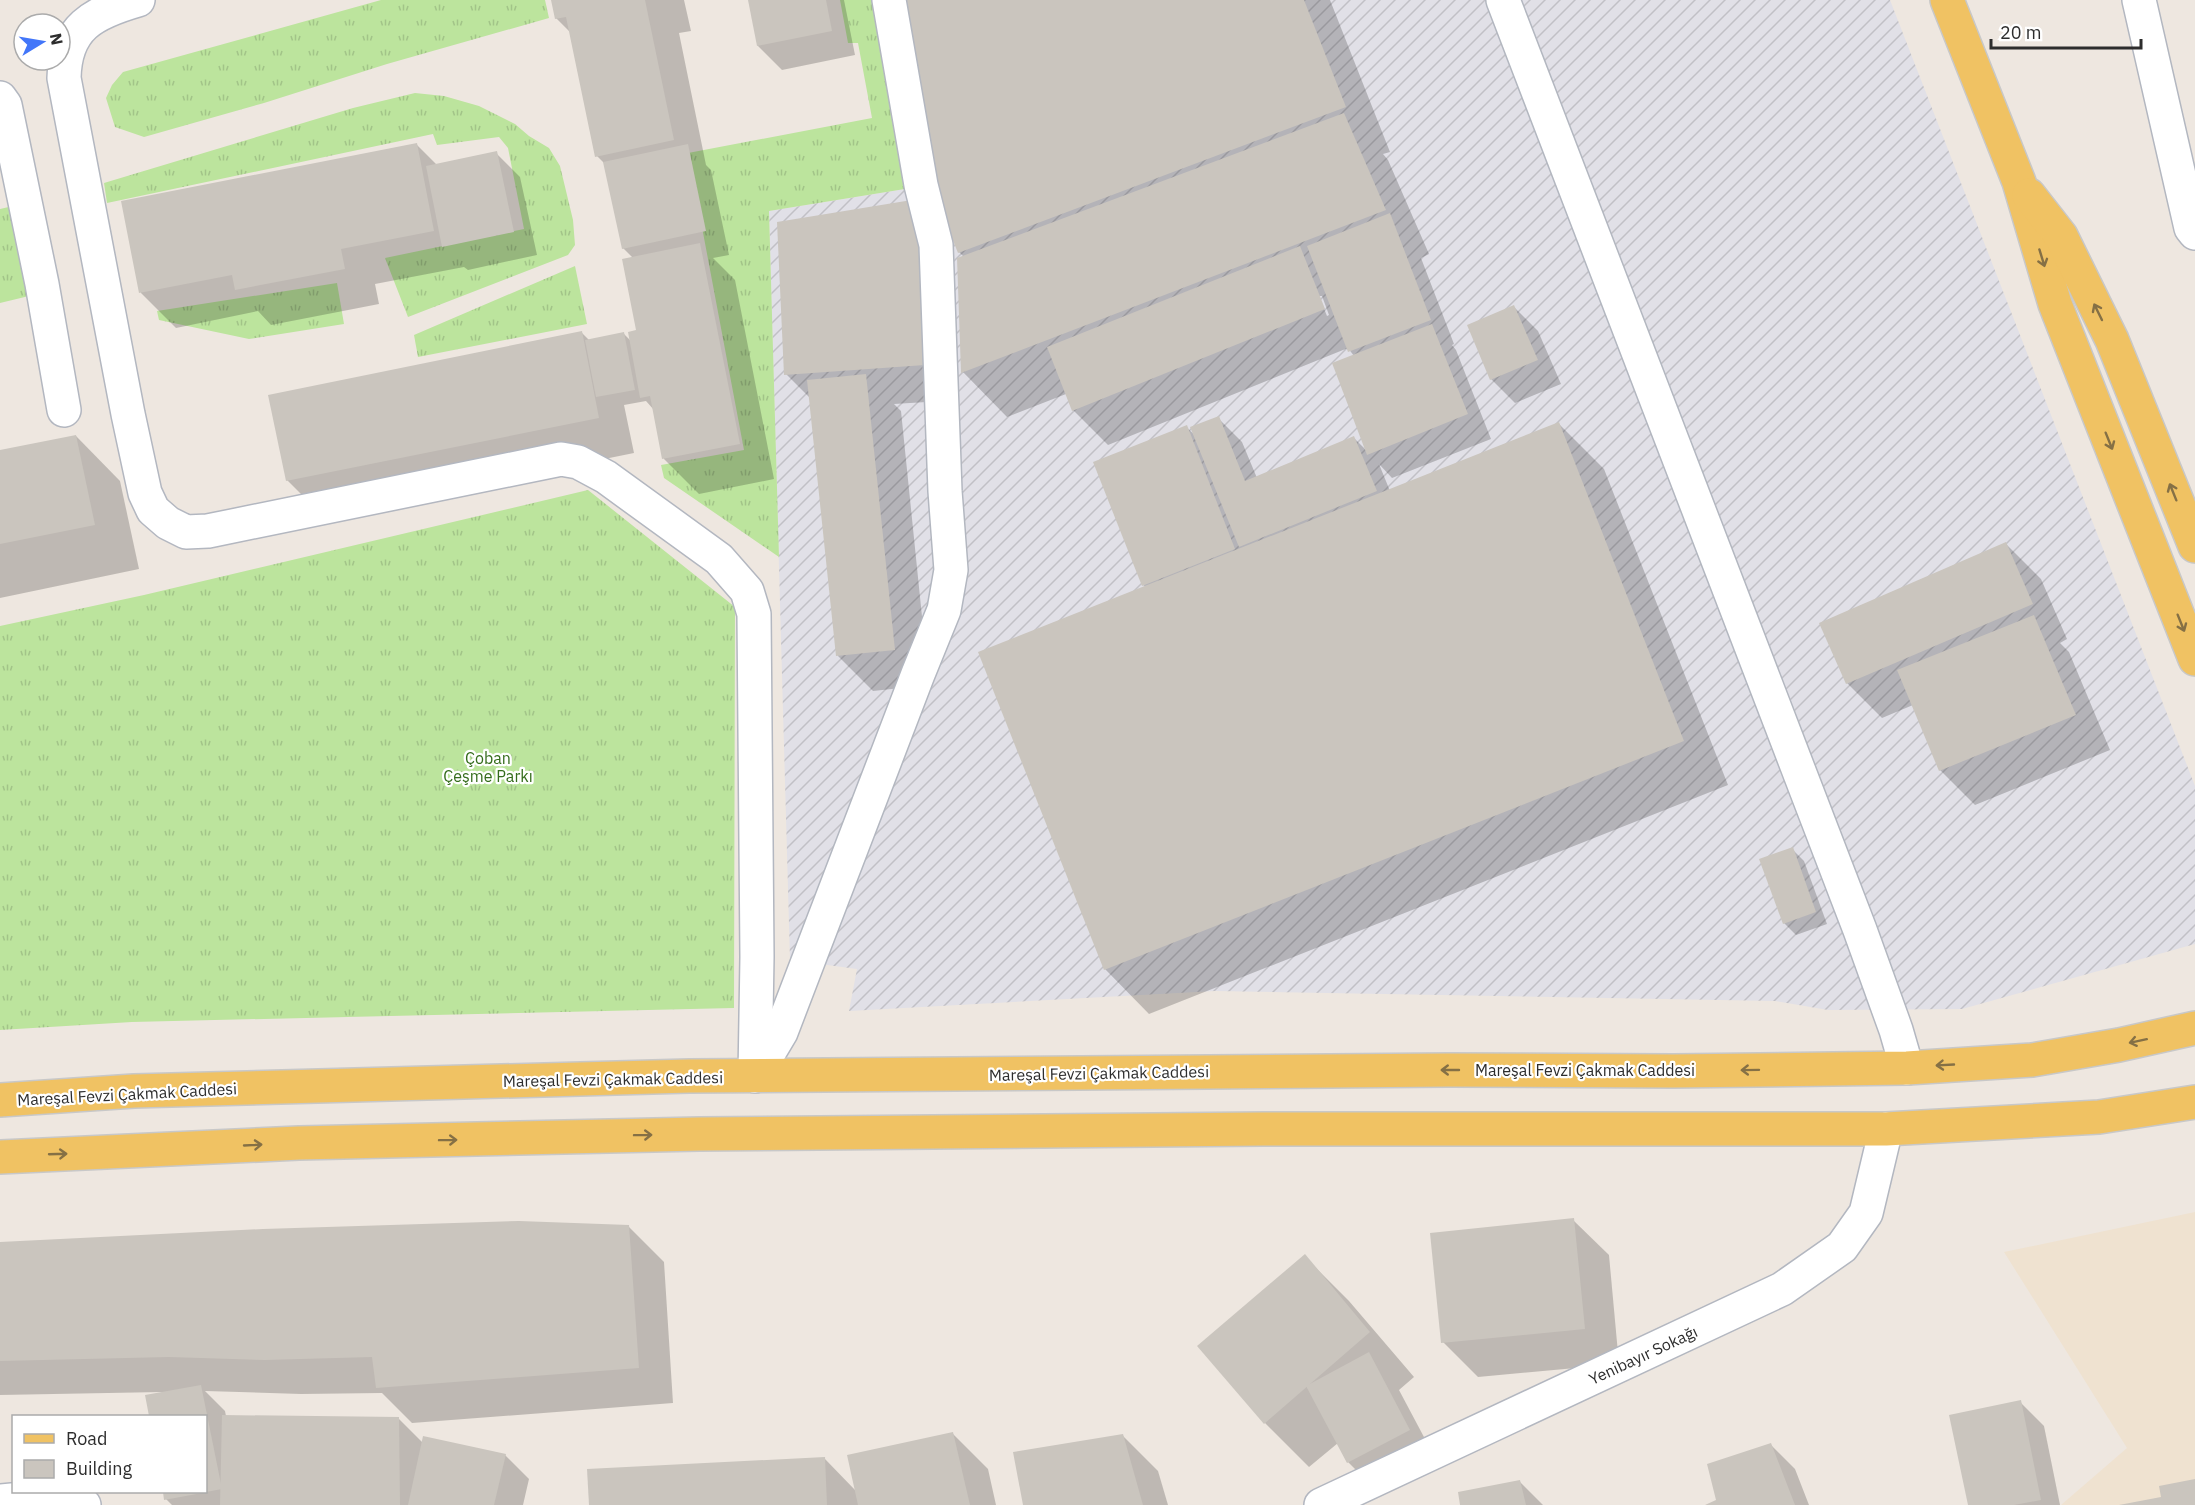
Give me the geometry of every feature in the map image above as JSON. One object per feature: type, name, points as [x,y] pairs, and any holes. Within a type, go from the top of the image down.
[{"type":"main road","points":[[1947,0],[2019,182],[2055,304],[2195,659]]},
{"type":"main road","points":[[2019,182],[2061,236],[2112,340],[2195,546]]},
{"type":"main road","name":"Mareşal Fevzi Çakmak Caddesi","points":[[0,1100],[145,1091],[755,1076],[1907,1068],[2032,1060],[2120,1045],[2195,1028]]},
{"type":"main road","points":[[0,1157],[299,1143],[699,1134],[1251,1129],[1886,1129],[2099,1118],[2195,1102]]},
{"type":"street","points":[[138,0],[99,14],[74,34],[66,54],[64,78],[128,414],[145,493],[153,510],[168,523],[186,532],[208,531],[561,459],[578,462],[606,477],[719,559],[747,591],[754,614],[757,957],[755,1076]]},
{"type":"street","points":[[755,1076],[782,1032],[944,610],[951,570],[945,491],[936,245],[921,185],[889,0]]},
{"type":"street","points":[[1503,0],[1860,930],[1896,1030],[1907,1068]]},
{"type":"street","points":[[2139,0],[2191,228],[2195,233]]},
{"type":"street","points":[[0,99],[5,105],[42,284],[64,410]]},
{"type":"street","name":"Yenibayır Sokağı","points":[[1322,1505],[1782,1289],[1842,1247],[1866,1213],[1886,1129]]},
{"type":"street","points":[[0,1501],[43,1497],[84,1505]]},
{"type":"shaded area","points":[[873,0],[1890,0],[2195,786],[2195,944],[1962,1009],[1828,1010],[1775,1001],[1215,991],[849,1011],[857,969],[790,960],[769,211],[911,188]]},
{"type":"shaded area","points":[[2195,1212],[2195,1505],[2061,1505],[2127,1448],[2004,1252]]},
{"type":"green space","points":[[381,0],[545,0],[549,18],[144,137],[115,127],[106,98],[112,85],[123,72]]},
{"type":"green space","points":[[840,0],[873,0],[911,188],[769,211],[779,557],[664,478],[661,465],[744,450],[688,153],[872,118],[858,43],[848,43]]},
{"type":"green space","points":[[415,93],[444,96],[479,106],[515,124],[549,148],[560,166],[573,220],[575,245],[568,255],[408,317],[385,258],[524,229],[508,148],[499,137],[437,145],[433,134],[107,203],[104,183],[353,108]]},
{"type":"green space","points":[[13,206],[29,296],[0,303],[0,209]]},
{"type":"green space","points":[[575,266],[587,324],[418,357],[414,335]]},
{"type":"green space","points":[[337,283],[344,324],[249,339],[159,320],[157,311]]},
{"type":"green space","name":"Çoban Çeşme Parkı","points":[[588,490],[735,607],[734,1008],[132,1022],[0,1030],[0,626],[144,595]]},
{"type":"building","points":[[551,0],[645,0],[674,140],[595,157],[566,17],[555,19]]},
{"type":"building","points":[[748,0],[826,0],[832,31],[757,46]]},
{"type":"building","points":[[901,0],[1304,0],[1346,107],[958,253],[920,158]]},
{"type":"building","points":[[1344,113],[1386,210],[961,373],[957,258]]},
{"type":"building","points":[[417,143],[434,231],[341,249],[345,269],[235,290],[232,275],[139,293],[121,201]]},
{"type":"building","points":[[688,144],[706,231],[622,249],[603,162]]},
{"type":"building","points":[[497,151],[514,232],[442,247],[426,166]]},
{"type":"building","points":[[918,199],[925,365],[784,375],[777,222]]},
{"type":"building","points":[[1390,213],[1431,320],[1348,352],[1307,246]]},
{"type":"building","points":[[700,243],[740,444],[662,459],[650,396],[640,398],[628,332],[636,330],[622,259]]},
{"type":"building","points":[[1300,246],[1325,309],[1072,411],[1047,347]]},
{"type":"building","points":[[1514,305],[1538,360],[1490,380],[1467,325]]},
{"type":"building","points":[[1432,324],[1468,414],[1367,455],[1332,363]]},
{"type":"building","points":[[582,331],[599,418],[286,481],[268,395]]},
{"type":"building","points":[[624,332],[635,390],[596,397],[585,340]]},
{"type":"building","points":[[866,374],[895,650],[836,656],[807,380]]},
{"type":"building","points":[[1219,416],[1245,481],[1354,436],[1377,491],[1239,547],[1190,427]]},
{"type":"building","points":[[1559,422],[1684,741],[1104,970],[978,652]]},
{"type":"building","points":[[1187,425],[1235,549],[1142,586],[1093,462]]},
{"type":"building","points":[[76,435],[95,525],[0,544],[0,450]]},
{"type":"building","points":[[2006,542],[2033,604],[1846,684],[1819,623]]},
{"type":"building","points":[[2034,615],[2076,715],[1939,771],[1897,670]]},
{"type":"building","points":[[1793,847],[1816,912],[1783,924],[1759,859]]},
{"type":"building","points":[[1574,1218],[1585,1329],[1441,1343],[1430,1233]]},
{"type":"building","points":[[519,1221],[629,1225],[639,1368],[376,1388],[372,1357],[265,1360],[169,1357],[0,1361],[0,1242],[263,1229]]},
{"type":"building","points":[[1305,1254],[1370,1332],[1264,1424],[1197,1346]]},
{"type":"building","points":[[1369,1352],[1410,1430],[1347,1463],[1306,1386]]},
{"type":"building","points":[[201,1385],[222,1489],[207,1492],[207,1415],[149,1415],[145,1395]]},
{"type":"building","points":[[2021,1400],[2041,1500],[2014,1505],[1968,1505],[1949,1415]]},
{"type":"building","points":[[222,1415],[399,1417],[400,1505],[220,1505]]},
{"type":"building","points":[[953,1432],[970,1505],[858,1505],[847,1455]]},
{"type":"building","points":[[1123,1434],[1143,1505],[1023,1505],[1013,1452]]},
{"type":"building","points":[[423,1436],[506,1454],[494,1505],[408,1505]]},
{"type":"building","points":[[1771,1443],[1795,1505],[1705,1505],[1716,1500],[1707,1464]]},
{"type":"building","points":[[825,1457],[827,1505],[589,1505],[587,1469]]},
{"type":"building","points":[[2195,1479],[2195,1505],[2119,1505],[2161,1497],[2159,1486]]},
{"type":"building","points":[[1520,1480],[1526,1505],[1460,1505],[1458,1492]]},
{"type":"building","points":[[163,1493],[202,1493],[164,1500]]}]
